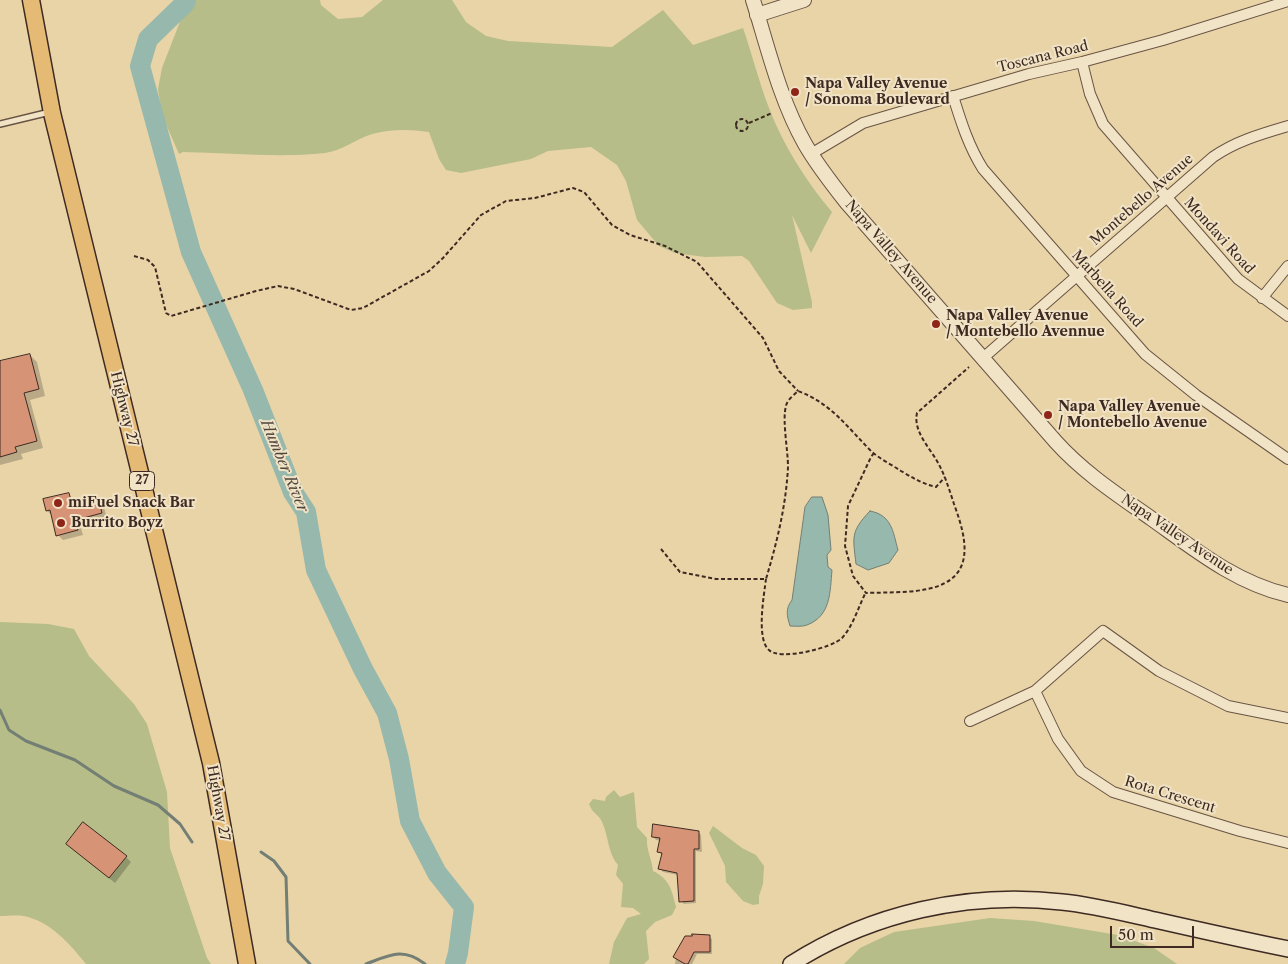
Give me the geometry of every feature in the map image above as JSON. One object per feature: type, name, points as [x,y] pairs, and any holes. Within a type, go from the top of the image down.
[{"type":"main road","name":"Highway 27","points":[[31,0],[52,111],[211,763],[247,964]]},
{"type":"main road","points":[[791,964],[832,940],[890,918],[940,905],[1005,899],[1044,900],[1084,905],[1288,949]]},
{"type":"street","name":"Napa Valley Avenue","points":[[753,0],[787,107],[811,154],[830,182],[1064,451],[1095,478],[1230,572],[1261,587],[1288,595]]},
{"type":"street","points":[[757,15],[804,0]]},
{"type":"street","name":"Toscana Road","points":[[811,154],[863,123],[1029,74],[1163,40],[1288,2]]},
{"type":"street","name":"Mondavi Road","points":[[1082,62],[1090,94],[1102,124],[1238,279],[1288,316]]},
{"type":"street","name":"Marbella Road","points":[[952,96],[966,137],[983,170],[1146,354],[1196,395],[1288,460]]},
{"type":"street","name":"Montebello Avenue","points":[[983,358],[1213,157],[1228,146],[1288,126]]},
{"type":"street","points":[[1262,298],[1288,266]]},
{"type":"street","points":[[970,721],[1034,691],[1102,631],[1159,671],[1228,706],[1288,718]]},
{"type":"street","name":"Rota Crescent","points":[[1034,691],[1058,739],[1081,771],[1113,792],[1240,831],[1288,843]]},
{"type":"lane","points":[[0,124],[52,111]]},
{"type":"path","points":[[748,123],[772,114]]},
{"type":"path","points":[[740,119],[746,120],[748,123],[747,129],[744,131],[740,131],[736,127],[737,121],[740,119]]},
{"type":"path","points":[[134,256],[148,260],[155,267],[166,313],[171,316],[278,286],[294,289],[351,310],[363,308],[429,271],[481,215],[506,201],[535,198],[573,188],[584,192],[612,225],[630,235],[665,246],[697,262],[763,338],[779,370],[798,391],[813,397],[830,408],[874,453],[926,485],[936,487],[945,477]]},
{"type":"path","points":[[866,593],[928,588],[944,584],[954,577],[964,559],[965,542],[961,524],[945,477],[921,434],[916,421],[917,413],[969,367]]},
{"type":"path","points":[[798,391],[786,405],[787,484],[780,530],[766,579],[762,610],[764,641],[768,650],[776,654],[788,655],[825,647],[840,640],[849,627],[866,593]]},
{"type":"path","points":[[866,593],[853,576],[845,546],[848,506],[874,453]]},
{"type":"path","points":[[661,549],[680,572],[716,579],[766,579]]},
{"type":"green space","points":[[196,0],[320,0],[321,5],[338,19],[362,17],[383,0],[452,0],[466,22],[486,36],[508,41],[612,47],[663,10],[693,45],[743,28],[765,98],[781,136],[804,175],[832,212],[811,253],[792,215],[812,308],[793,310],[777,303],[749,261],[742,256],[705,257],[675,253],[659,246],[637,220],[626,181],[617,165],[591,147],[548,151],[531,159],[461,173],[446,170],[439,159],[429,132],[415,130],[379,132],[337,150],[325,153],[272,155],[183,152],[179,154],[162,115],[158,89],[162,68],[181,19]]},
{"type":"green space","points":[[0,622],[48,624],[74,629],[89,656],[134,704],[147,724],[167,792],[170,848],[207,958],[211,964],[86,964],[59,934],[43,923],[24,916],[0,916]]},
{"type":"green space","points":[[614,790],[620,797],[634,792],[637,827],[647,838],[647,847],[653,871],[667,882],[676,907],[672,915],[655,922],[646,931],[649,959],[644,964],[609,964],[614,942],[627,918],[641,914],[633,908],[621,907],[623,884],[616,875],[618,865],[612,855],[601,820],[589,804],[593,799],[605,801],[606,797]]},
{"type":"green space","points":[[713,826],[742,848],[756,855],[764,866],[759,904],[753,905],[743,901],[726,882],[725,866],[709,833]]},
{"type":"green space","points":[[990,918],[1034,921],[1118,935],[1154,948],[1177,964],[844,964],[860,948],[894,932]]},
{"type":"water","points":[[812,497],[822,497],[828,515],[831,550],[827,555],[828,567],[832,570],[830,595],[821,616],[815,621],[805,626],[790,626],[787,616],[792,600],[805,507]]},
{"type":"water","points":[[870,511],[883,516],[887,520],[893,531],[898,550],[889,563],[868,570],[856,564],[854,535],[859,524]]},
{"type":"building","points":[[30,354],[39,389],[24,393],[37,441],[15,447],[17,452],[0,457],[0,361]]},
{"type":"building","points":[[69,493],[72,504],[98,497],[102,513],[76,520],[78,530],[56,536],[50,510],[46,511],[43,499]]},
{"type":"building","points":[[83,822],[127,856],[109,878],[66,844]]},
{"type":"building","points":[[653,824],[699,831],[699,849],[694,849],[694,901],[679,902],[677,873],[658,869],[662,853],[657,852],[660,838],[652,837]]},
{"type":"building","points":[[692,934],[710,935],[710,952],[694,952],[688,964],[685,964],[673,957],[685,936],[692,936]]},
{"type":"waterway","name":"Humber River","points":[[186,0],[148,39],[140,66],[191,252],[253,390],[293,492],[306,512],[316,570],[363,669],[387,713],[399,759],[410,821],[437,873],[464,907],[455,964]]},
{"type":"waterway","points":[[0,710],[9,730],[26,741],[75,760],[114,786],[158,805],[180,824],[192,842]]},
{"type":"waterway","points":[[261,852],[274,861],[286,877],[288,941],[310,964]]},
{"type":"waterway","points":[[366,964],[396,954],[410,956],[425,964]]},
{"type":"place","name":"Napa Valley Avenue / Sonoma Boulevard","points":[[795,92]]},
{"type":"place","name":"Napa Valley Avenue / Montebello Avennue","points":[[936,324]]},
{"type":"place","name":"Napa Valley Avenue / Montebello Avenue","points":[[1048,415]]},
{"type":"place","name":"miFuel Snack Bar","points":[[58,503]]},
{"type":"place","name":"Burrito Boyz","points":[[61,523]]}]
